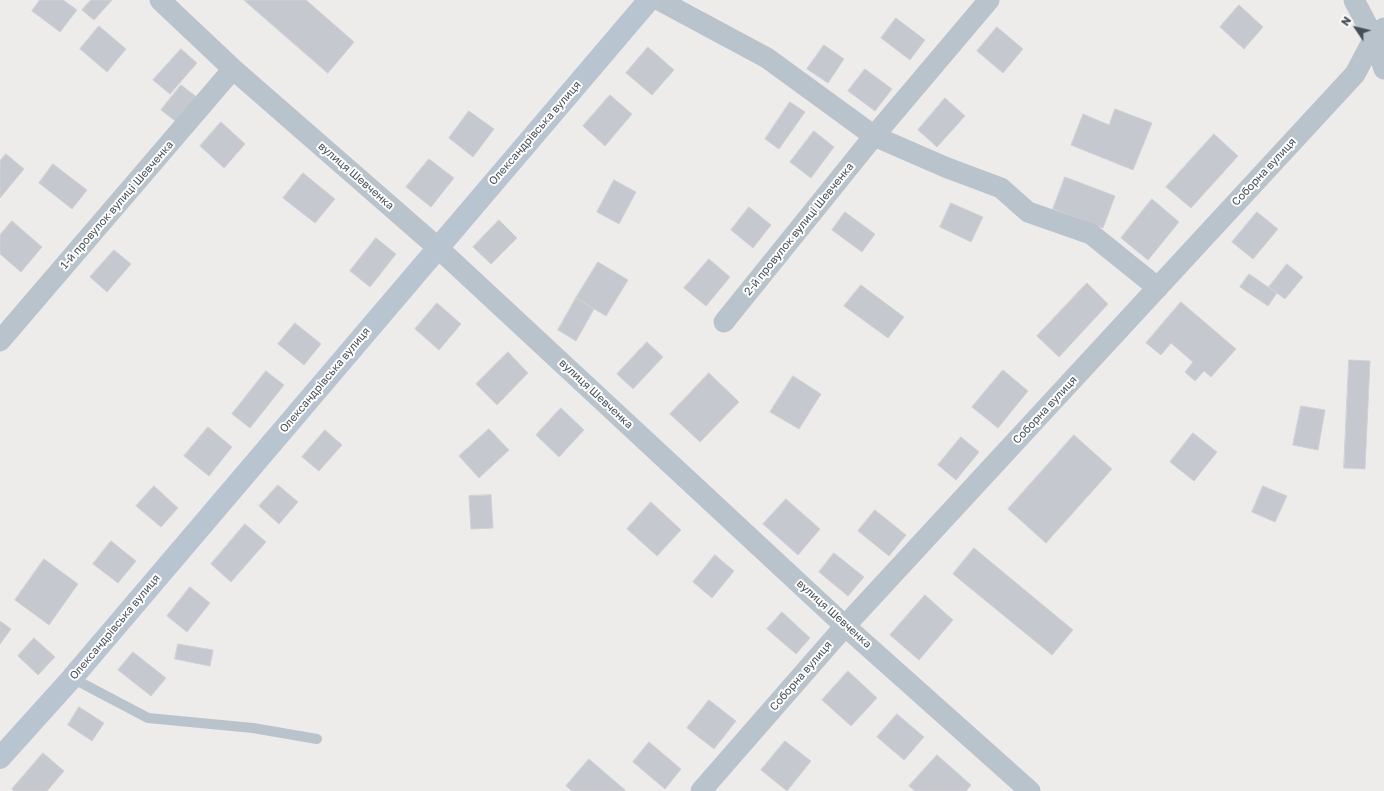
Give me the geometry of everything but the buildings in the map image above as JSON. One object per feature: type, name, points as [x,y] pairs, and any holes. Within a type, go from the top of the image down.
[{"type":"main road","name":"Олександрівська вулиця","points":[[0,758],[72,678],[437,247],[649,0]]},
{"type":"street","name":"вулиця Шевченка","points":[[160,0],[233,69],[437,247],[845,626],[1030,791]]},
{"type":"street","points":[[659,0],[768,58],[874,136],[945,167],[1001,188],[1028,212],[1091,234],[1158,288]]},
{"type":"street","name":"2-й провулок вулиці Шевченка","points":[[724,322],[874,136],[989,0]]},
{"type":"street","points":[[1354,0],[1379,33],[1384,69]]},
{"type":"street","name":"Соборна вулиця","points":[[701,791],[845,626],[1355,74],[1379,33]]},
{"type":"street","name":"1-й провулок вулиці Шевченка","points":[[0,341],[233,69]]},
{"type":"lane","points":[[72,678],[148,718],[253,728],[317,738]]}]
